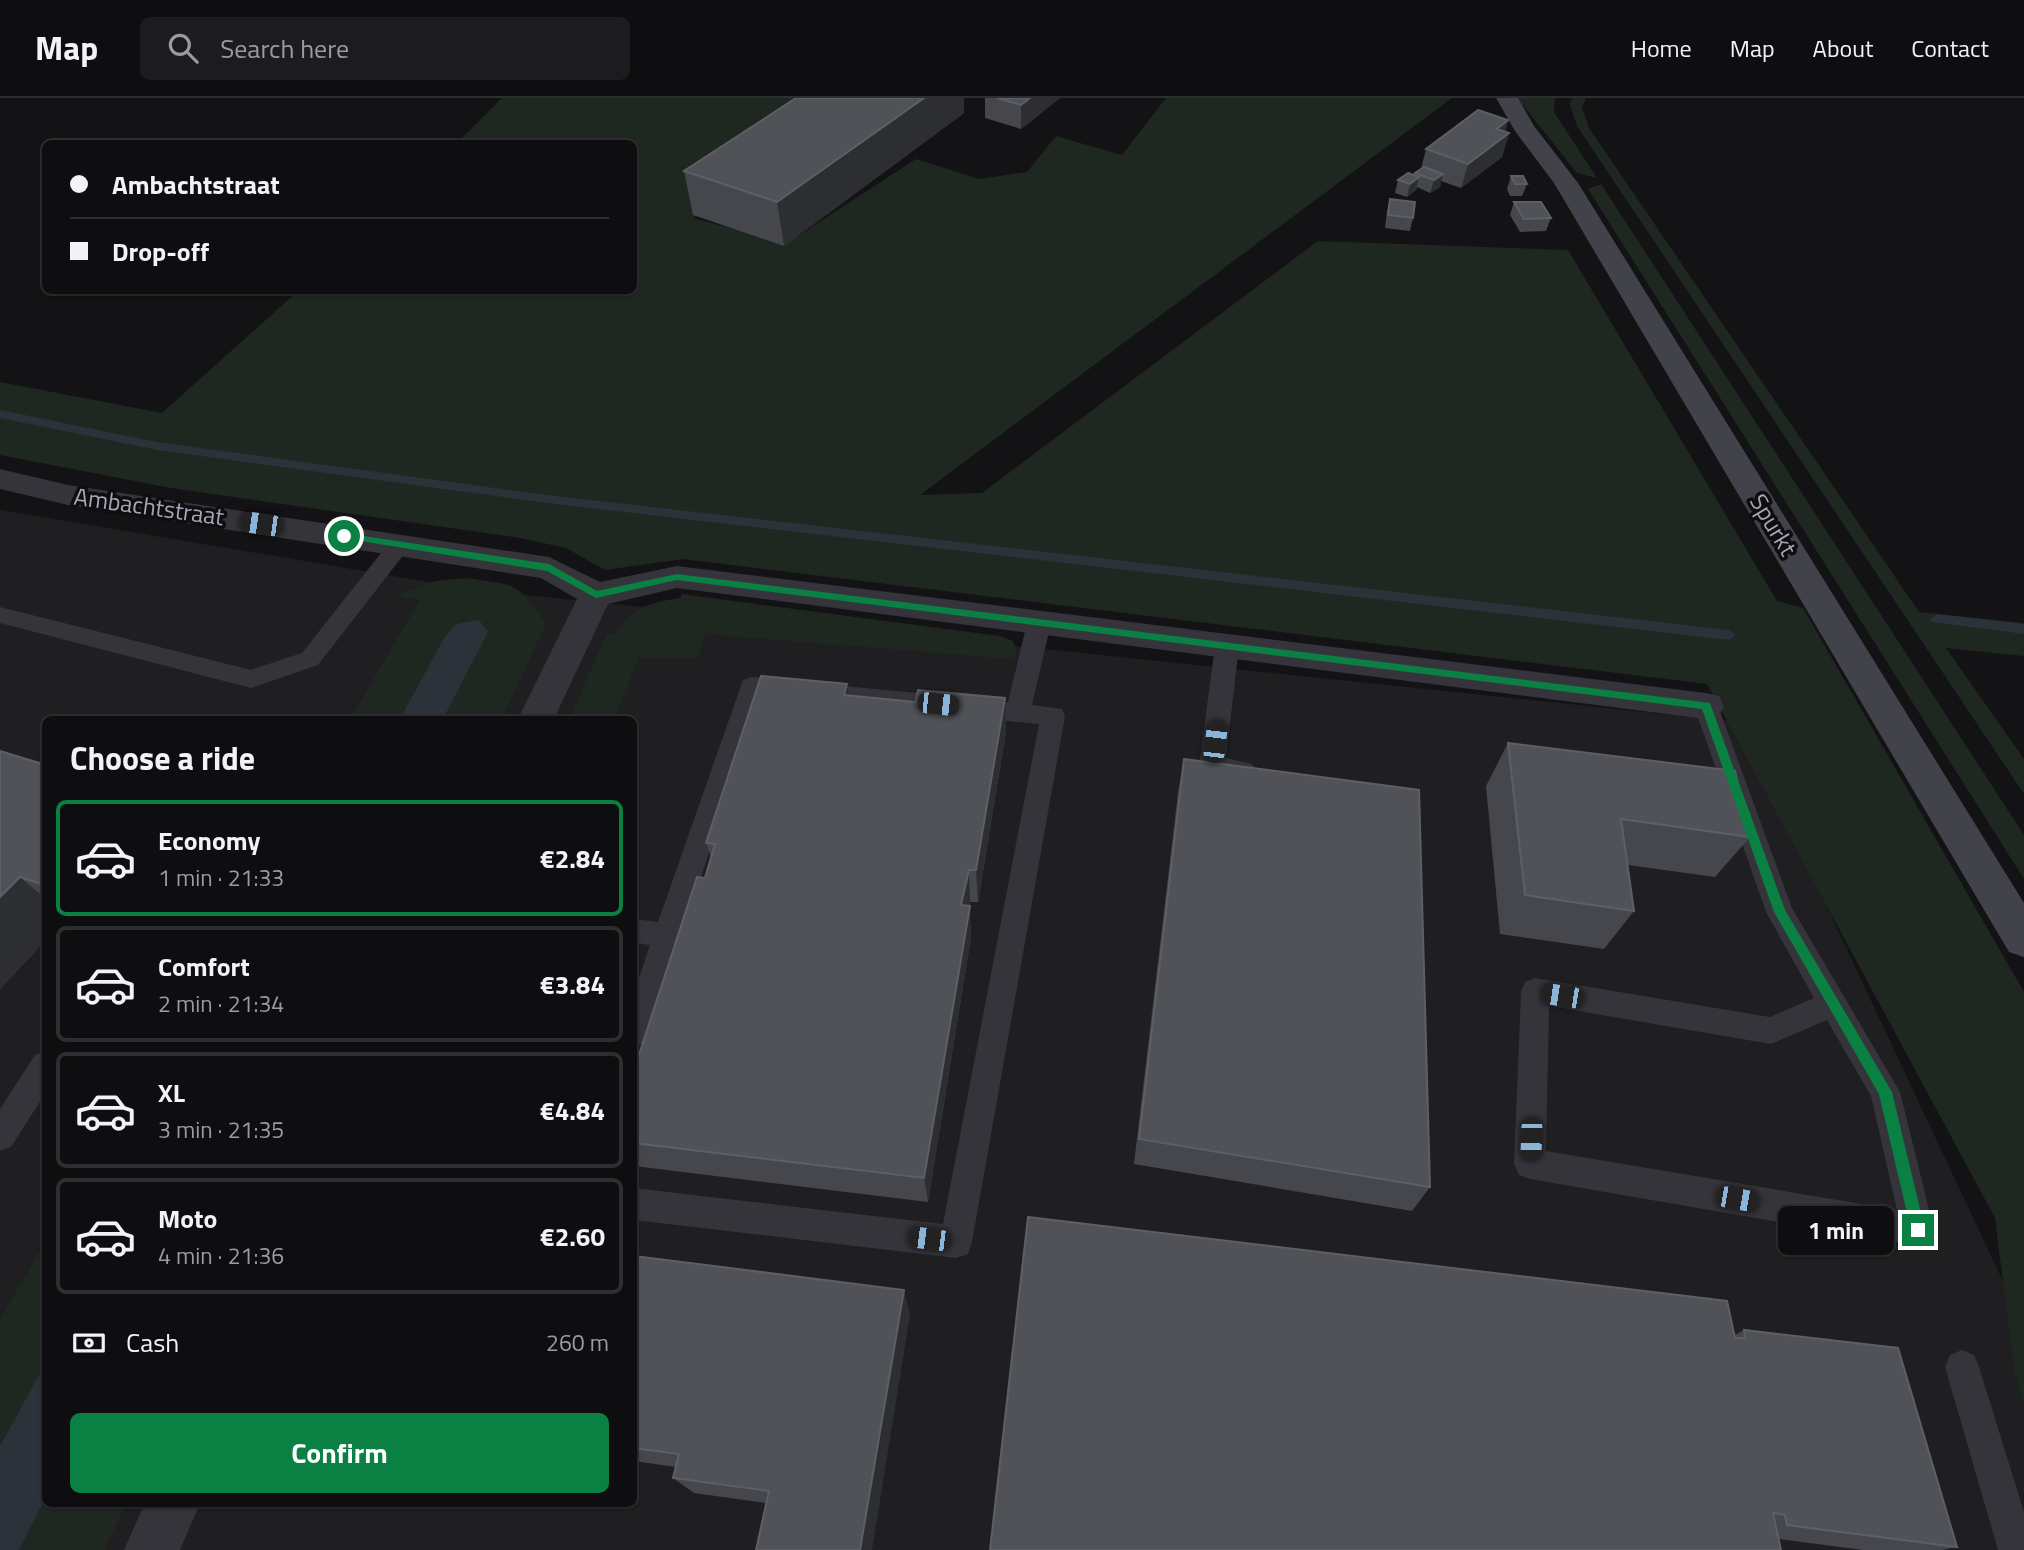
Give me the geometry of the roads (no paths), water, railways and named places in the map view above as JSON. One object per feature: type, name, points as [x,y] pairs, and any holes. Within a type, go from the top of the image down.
[{"type":"street","name":"Spurkt","points":[[1504,106],[1548,154],[2024,939]]},
{"type":"street","name":"Ambachtstraat","points":[[0,480],[68,495],[549,568],[596,595]]},
{"type":"street","points":[[537,716],[596,595],[677,577],[1706,706]]},
{"type":"street","points":[[152,1550],[171,1507]]},
{"type":"lane","points":[[0,615],[251,679],[310,659],[400,544]]},
{"type":"lane","points":[[1018,712],[1039,623]]},
{"type":"lane","points":[[1227,646],[1212,766],[1264,774]]},
{"type":"lane","points":[[637,1025],[752,686],[1053,716],[956,1242],[637,1204]]},
{"type":"lane","points":[[1706,706],[1780,912],[1885,1092],[1918,1230],[1530,1164],[1535,991],[1771,1031],[1833,1003]]},
{"type":"lane","points":[[637,931],[668,935]]},
{"type":"lane","points":[[0,1136],[42,1071]]},
{"type":"lane","points":[[1962,1367],[2017,1550]]},
{"type":"waterway","points":[[0,414],[157,446],[547,499],[1729,635]]},
{"type":"waterway","points":[[1937,619],[2024,629]]}]
